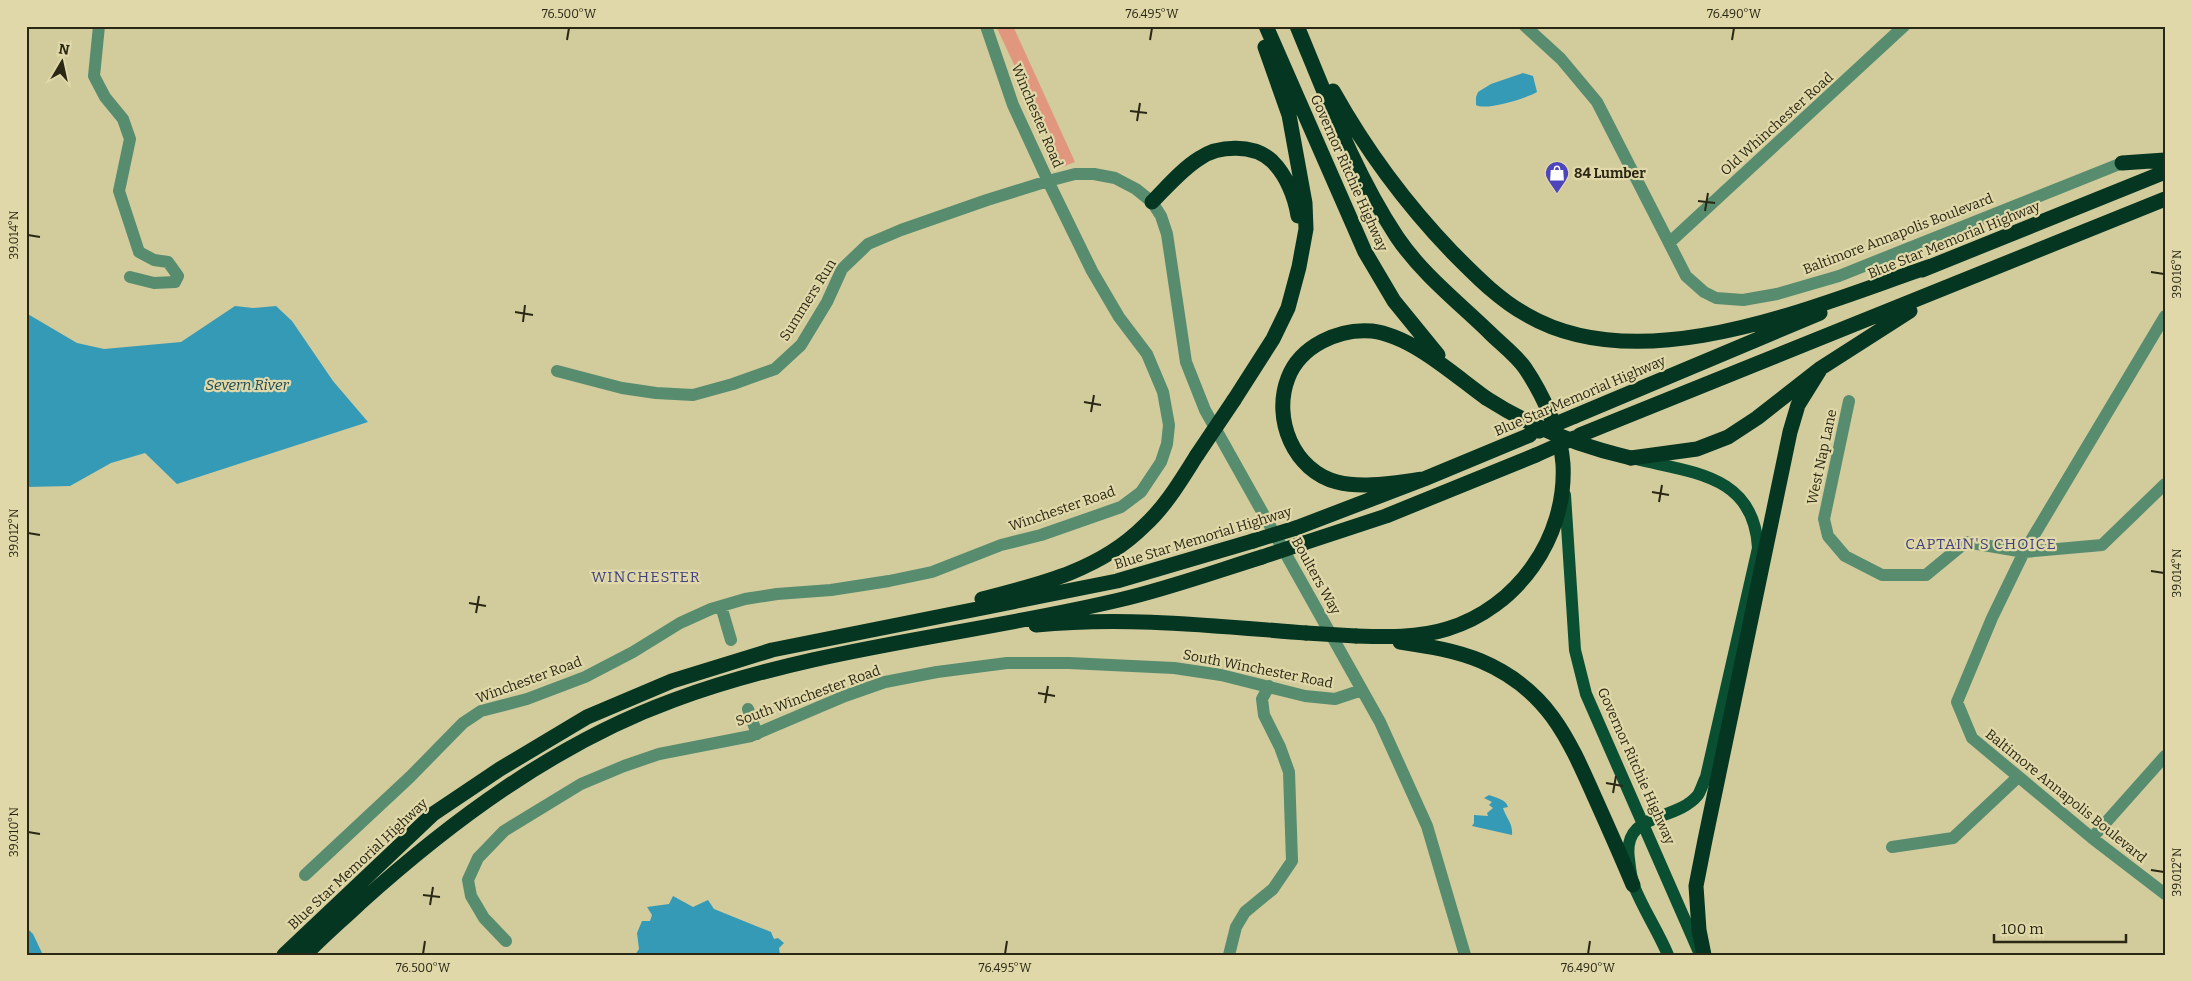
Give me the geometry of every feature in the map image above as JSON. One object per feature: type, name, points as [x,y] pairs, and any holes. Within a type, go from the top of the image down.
[{"type":"highway","points":[[772,650],[1046,583],[1081,569],[1116,550],[1145,526],[1168,499],[1273,339],[1288,308],[1299,268],[1306,229],[1305,203],[1289,115],[1258,26]]},
{"type":"highway","name":"Governor Ritchie Highway","points":[[1266,26],[1365,252],[1394,301],[1431,349],[1486,398],[1534,426],[1594,449],[1631,458]]},
{"type":"highway","points":[[1299,26],[1347,115],[1389,179],[1436,235],[1495,294],[1528,316],[1566,331],[1595,340],[1631,342],[1661,341],[1715,333],[1782,316],[1931,266]]},
{"type":"highway","name":"Governor Ritchie Highway","points":[[1299,26],[1349,150],[1397,237],[1422,268],[1524,366],[1548,409],[1563,466]]},
{"type":"highway","points":[[1152,202],[1200,157],[1215,150],[1233,148],[1260,154],[1272,161],[1287,182],[1296,203],[1299,225],[1299,268]]},
{"type":"highway","points":[[2122,163],[2165,160]]},
{"type":"highway","points":[[2122,163],[2128,167],[2131,180],[2122,190]]},
{"type":"highway","name":"Blue Star Memorial Highway","points":[[306,947],[434,814],[500,769],[587,717],[672,680],[772,650],[1117,581],[1296,528],[1424,479],[1931,266],[2165,172]]},
{"type":"highway","name":"Blue Star Memorial Highway","points":[[284,955],[306,947],[445,831],[518,781],[590,736],[674,700],[776,669],[1120,600],[1262,557],[1386,516],[1536,455],[1580,435],[2165,199]]},
{"type":"highway","points":[[1631,458],[1696,449],[1728,437],[1757,418],[1821,368],[1895,320],[1954,285]]},
{"type":"highway","points":[[1424,479],[1361,484],[1338,482],[1317,474],[1300,459],[1287,431],[1284,400],[1288,378],[1301,357],[1324,340],[1345,332],[1372,331],[1397,338],[1419,350],[1486,398]]},
{"type":"highway","points":[[1704,955],[1696,886],[1705,840],[1790,432],[1798,405],[1821,368]]},
{"type":"highway","points":[[954,632],[1085,620],[1183,623],[1306,633],[1394,637],[1446,629],[1495,607],[1528,574],[1550,536],[1561,492],[1563,466]]},
{"type":"highway","points":[[1356,636],[1457,652],[1502,672],[1536,697],[1557,721],[1572,746],[1634,885]]},
{"type":"main road","points":[[1631,458],[1700,475],[1730,488],[1744,500],[1752,514],[1757,529],[1758,548],[1702,786],[1698,794],[1684,806],[1644,823],[1631,833],[1628,839],[1627,848],[1634,885],[1668,955]]},
{"type":"main road","name":"Governor Ritchie Highway","points":[[1563,466],[1575,650],[1586,694],[1644,823],[1700,955]]},
{"type":"street","points":[[99,26],[94,58],[94,76],[105,97],[123,119],[130,139],[119,191],[124,213],[139,252],[154,260],[168,262],[178,276],[175,282],[154,283],[130,277]]},
{"type":"street","name":"Winchester Road","points":[[306,875],[410,777],[463,723],[481,711],[527,699],[585,677],[633,652],[680,623],[721,606],[778,594],[831,590],[932,572],[1001,544],[1041,534],[1121,507],[1141,492],[1162,462],[1167,444],[1169,425],[1163,392],[1147,354],[1118,317],[1092,271],[1048,181],[1007,89],[986,26]]},
{"type":"street","name":"Baltimore Annapolis Boulevard","points":[[1525,26],[1562,59],[1597,102],[1686,276],[1704,292],[1730,300],[1758,298],[1839,276],[2122,163]]},
{"type":"street","name":"Old Whinchester Road","points":[[1669,243],[1904,26]]},
{"type":"street","name":"Boulters Way","points":[[1048,181],[1080,174],[1101,174],[1125,183],[1152,202],[1161,216],[1167,234],[1186,362],[1194,386],[1205,410],[1362,690],[1408,782],[1427,826],[1465,955]]},
{"type":"street","name":"Summers Run","points":[[557,372],[622,388],[656,393],[693,395],[733,384],[775,369],[801,345],[827,302],[842,270],[868,244],[901,230],[1048,181]]},
{"type":"street","name":"Baltimore Annapolis Boulevard","points":[[2165,316],[2024,552],[1992,618],[1957,702],[1972,738],[2092,838],[2165,894]]},
{"type":"street","name":"West Nap Lane","points":[[1849,401],[1824,518],[1828,536],[1845,556],[1882,575],[1926,575],[1966,542],[2024,552],[2102,545],[2165,484]]},
{"type":"street","points":[[721,606],[731,640]]},
{"type":"street","name":"South Winchester Road","points":[[506,941],[484,918],[472,896],[468,880],[478,858],[504,831],[581,784],[624,766],[659,754],[757,734],[845,696],[885,682],[937,672],[1006,663],[1107,664],[1174,668],[1268,686],[1305,696],[1335,700],[1362,690]]},
{"type":"street","points":[[1230,955],[1236,927],[1246,912],[1274,889],[1292,861],[1288,772],[1280,747],[1264,715],[1262,699],[1268,686]]},
{"type":"street","points":[[748,709],[757,734]]},
{"type":"street","points":[[2092,838],[2165,756]]},
{"type":"street","points":[[1892,846],[1953,838],[2018,777]]},
{"type":"shaded area","points":[[996,26],[1013,26],[1075,162],[1062,167]]},
{"type":"water","points":[[1523,73],[1533,76],[1537,92],[1497,105],[1476,105],[1478,92],[1491,84]]},
{"type":"water","name":"Severn River","points":[[235,306],[253,308],[276,306],[292,321],[333,381],[368,422],[177,484],[145,453],[111,463],[70,486],[26,487],[26,313],[77,343],[104,349],[181,342]]},
{"type":"water","points":[[1489,795],[1507,804],[1508,807],[1503,808],[1510,824],[1512,835],[1472,826],[1474,815],[1488,816],[1487,813],[1493,808],[1489,805],[1492,802],[1484,798]]},
{"type":"water","points":[[673,896],[693,907],[708,900],[714,909],[771,932],[774,939],[778,938],[784,943],[779,948],[780,955],[635,955],[639,949],[637,933],[642,921],[650,921],[652,915],[647,907],[669,904]]},
{"type":"water","points":[[26,927],[33,934],[43,955],[26,955]]},
{"type":"place","name":"84 Lumber","points":[[1557,194]]},
{"type":"district","name":"CAPTAIN'S CHOICE","points":[[1981,544]]},
{"type":"district","name":"WINCHESTER","points":[[646,577]]}]
